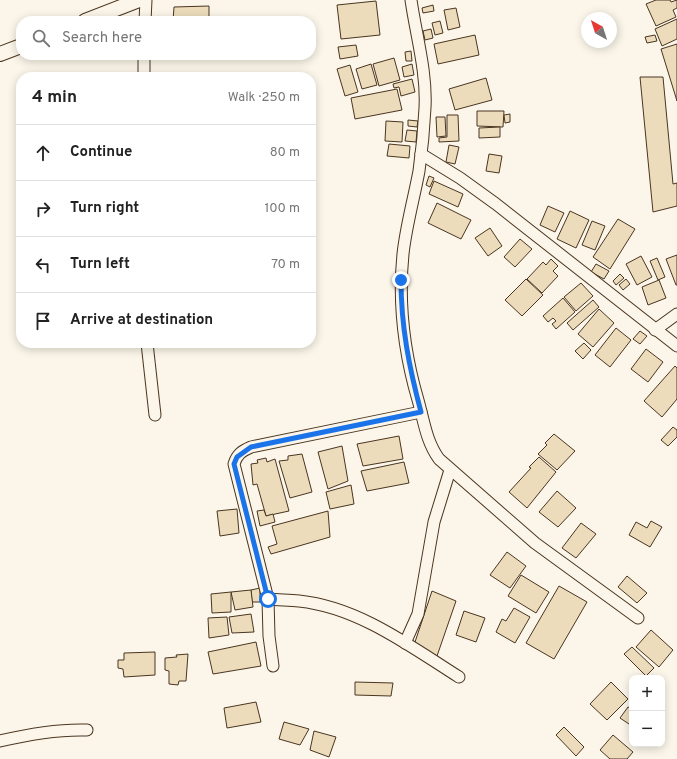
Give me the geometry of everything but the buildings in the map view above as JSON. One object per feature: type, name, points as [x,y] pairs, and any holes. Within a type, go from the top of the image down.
[{"type":"street","points":[[98,16],[139,0]]},
{"type":"street","points":[[145,16],[146,0]]},
{"type":"street","points":[[411,0],[423,76],[425,106],[421,154],[403,252],[401,314],[411,375],[426,435],[432,449],[450,470],[535,543],[638,618]]},
{"type":"street","points":[[0,54],[16,48]]},
{"type":"street","points":[[144,60],[144,72]]},
{"type":"street","points":[[421,154],[460,178],[496,204],[677,346]]},
{"type":"street","points":[[655,330],[677,314]]},
{"type":"street","points":[[148,348],[155,415]]},
{"type":"street","points":[[273,666],[269,636],[268,599],[234,464],[237,457],[251,447],[421,412]]},
{"type":"street","points":[[405,643],[418,614],[434,522],[450,470]]},
{"type":"street","points":[[268,599],[300,601],[328,607],[358,617],[405,643],[459,677]]},
{"type":"street","points":[[0,741],[33,733],[68,729],[87,730]]},
{"type":"route","points":[[268,599],[234,464],[237,457],[251,447],[421,412],[411,375],[401,314],[401,280]]}]
